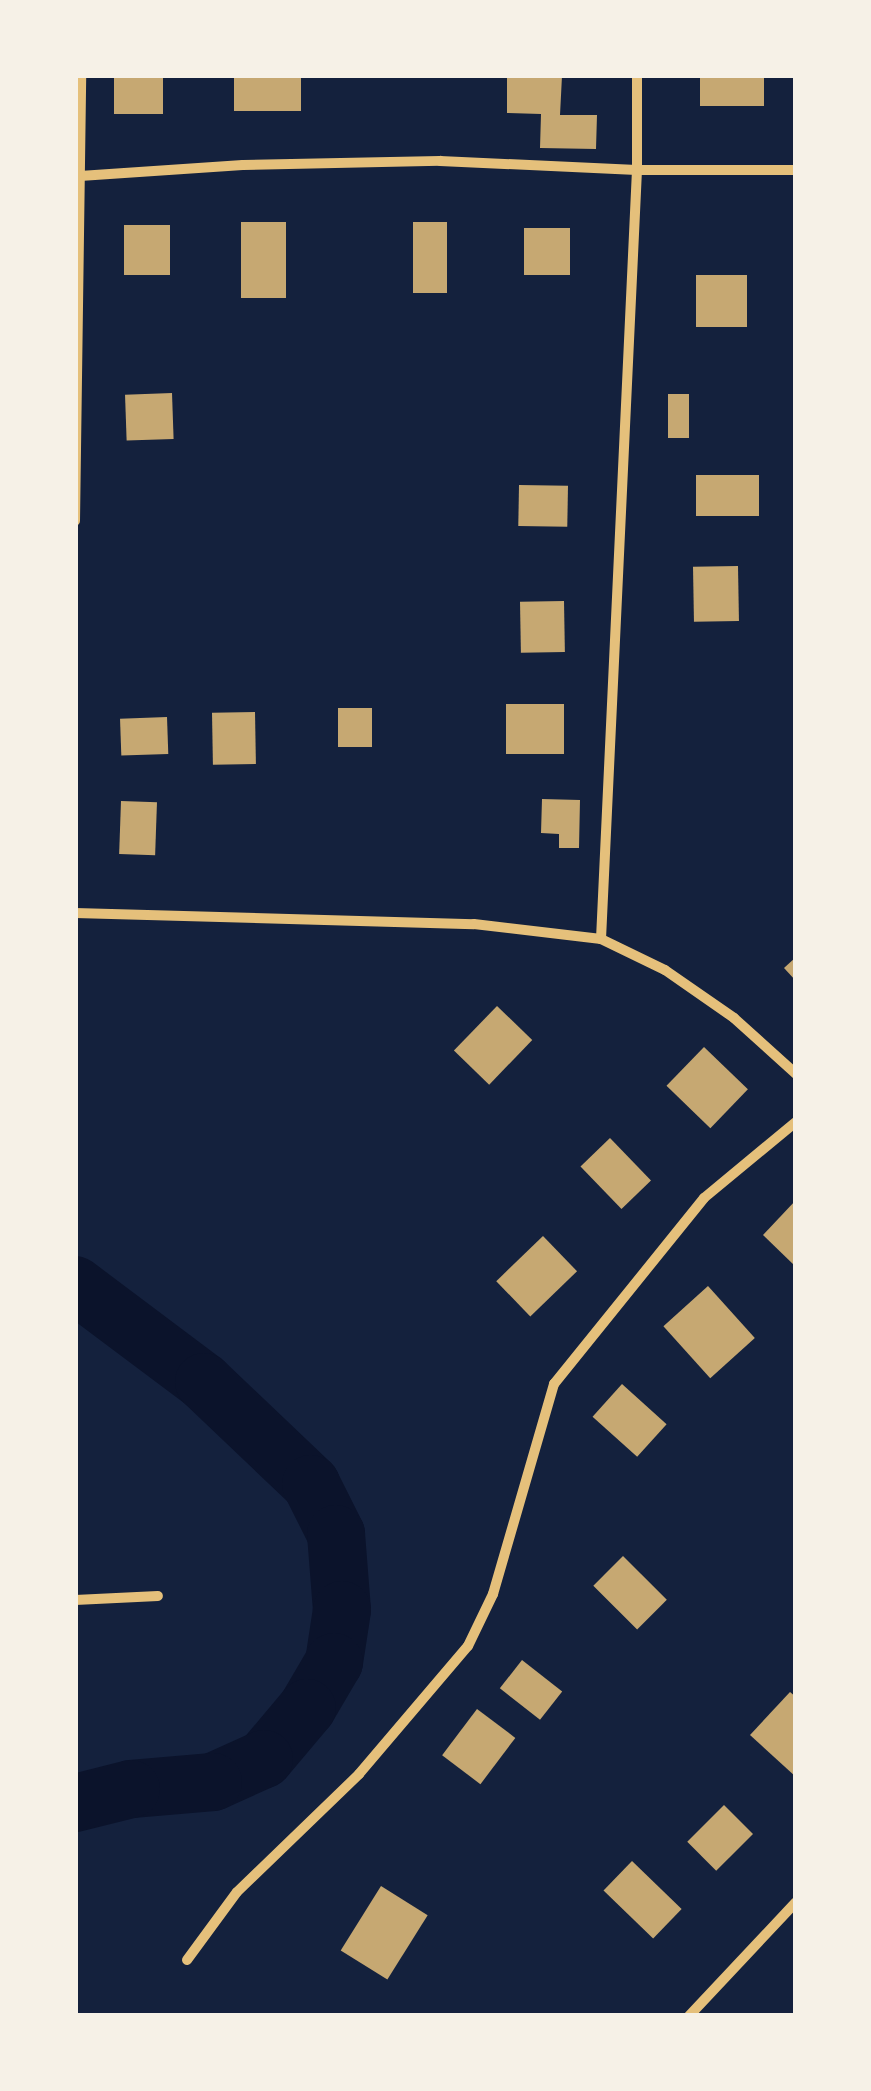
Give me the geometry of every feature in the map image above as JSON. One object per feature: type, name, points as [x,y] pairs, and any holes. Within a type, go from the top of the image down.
[{"type":"street","points":[[75,521],[81,75]]},
{"type":"street","points":[[601,939],[637,170],[637,75]]},
{"type":"street","points":[[80,176],[242,165],[440,161],[637,170],[796,170]]},
{"type":"street","points":[[75,913],[474,924],[601,939],[665,970],[720,1008],[796,1074]]},
{"type":"street","points":[[188,1960],[236,1892],[359,1774],[468,1646],[492,1594],[554,1384],[704,1198],[796,1122]]},
{"type":"street","points":[[75,1600],[158,1596]]},
{"type":"street","points":[[689,2016],[796,1902]]},
{"type":"building","points":[[114,75],[163,75],[163,114],[114,114]]},
{"type":"building","points":[[234,75],[301,75],[301,111],[234,111]]},
{"type":"building","points":[[507,75],[562,76],[560,115],[597,115],[596,149],[540,148],[541,114],[507,113]]},
{"type":"building","points":[[700,75],[764,75],[764,106],[700,106]]},
{"type":"building","points":[[241,222],[286,222],[286,298],[241,298]]},
{"type":"building","points":[[413,222],[447,222],[447,293],[413,293]]},
{"type":"building","points":[[124,225],[170,225],[170,275],[124,275]]},
{"type":"building","points":[[524,228],[570,228],[570,275],[524,275]]},
{"type":"building","points":[[696,275],[747,275],[747,327],[696,327]]},
{"type":"building","points":[[172,393],[174,439],[127,441],[125,395]]},
{"type":"building","points":[[668,394],[689,394],[689,438],[668,438]]},
{"type":"building","points":[[696,475],[759,475],[759,516],[696,516]]},
{"type":"building","points":[[519,485],[568,486],[567,527],[518,526]]},
{"type":"building","points":[[738,566],[739,621],[694,622],[693,567]]},
{"type":"building","points":[[564,601],[565,652],[521,653],[520,602]]},
{"type":"building","points":[[506,704],[564,704],[564,754],[506,754]]},
{"type":"building","points":[[338,708],[372,708],[372,747],[338,747]]},
{"type":"building","points":[[255,712],[256,764],[213,765],[212,713]]},
{"type":"building","points":[[167,717],[168,754],[121,756],[120,719]]},
{"type":"building","points":[[542,799],[580,800],[579,848],[559,848],[559,834],[541,833]]},
{"type":"building","points":[[121,801],[157,802],[155,855],[119,854]]},
{"type":"building","points":[[796,957],[796,981],[784,968]]},
{"type":"building","points":[[497,1006],[532,1040],[489,1085],[454,1051]]},
{"type":"building","points":[[704,1047],[748,1089],[710,1128],[666,1086]]},
{"type":"building","points":[[610,1138],[651,1180],[621,1209],[581,1166]]},
{"type":"building","points":[[796,1200],[796,1267],[763,1235]]},
{"type":"building","points":[[543,1236],[577,1271],[530,1316],[496,1281]]},
{"type":"building","points":[[708,1286],[755,1338],[710,1378],[663,1326]]},
{"type":"building","points":[[622,1384],[667,1424],[637,1457],[593,1417]]},
{"type":"building","points":[[623,1556],[667,1600],[637,1630],[593,1586]]},
{"type":"building","points":[[522,1660],[562,1691],[540,1720],[500,1688]]},
{"type":"building","points":[[790,1692],[796,1697],[796,1777],[750,1735]]},
{"type":"building","points":[[477,1709],[515,1738],[480,1784],[442,1755]]},
{"type":"building","points":[[724,1805],[753,1834],[716,1871],[687,1842]]},
{"type":"building","points":[[632,1861],[682,1909],[653,1938],[604,1890]]},
{"type":"building","points":[[381,1886],[428,1915],[387,1980],[341,1950]]},
{"type":"waterway","points":[[75,1285],[204,1382],[311,1484],[336,1534],[342,1610],[334,1662],[307,1708],[264,1759],[213,1782],[131,1789],[75,1803]]}]
